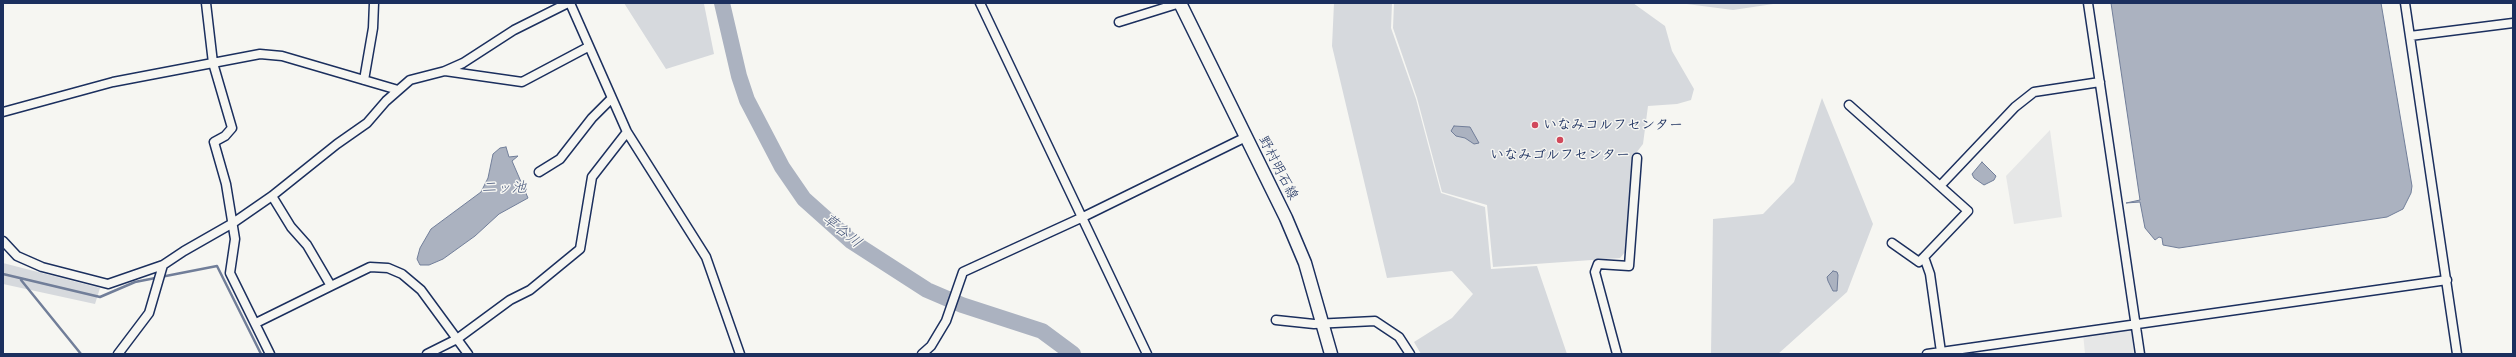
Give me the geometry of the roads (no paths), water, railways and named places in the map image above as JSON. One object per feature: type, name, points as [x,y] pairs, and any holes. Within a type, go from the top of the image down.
[{"type":"main road","name":"野村明石線","points":[[1180,3],[1286,218],[1304,263],[1331,354]]},
{"type":"street","points":[[206,3],[213,63],[232,128],[225,136],[214,142],[226,184],[235,239],[230,273],[270,354]]},
{"type":"street","points":[[364,80],[373,28],[374,3]]},
{"type":"street","points":[[3,241],[17,256],[42,267],[108,284],[163,265],[184,251],[233,224],[272,196],[337,144],[367,123],[398,90],[410,80],[445,71],[463,63],[514,30],[569,3],[627,132],[706,257],[740,354]]},
{"type":"street","points":[[980,3],[1147,354]]},
{"type":"street","points":[[1119,22],[1180,3]]},
{"type":"street","points":[[2088,3],[2140,354]]},
{"type":"street","points":[[2405,3],[2457,354]]},
{"type":"street","points":[[2410,36],[2513,22]]},
{"type":"street","points":[[445,71],[522,82],[588,47]]},
{"type":"street","points":[[3,112],[113,82],[260,54],[282,56],[398,90]]},
{"type":"street","points":[[1940,186],[2015,107],[2034,92],[2100,82]]},
{"type":"street","points":[[539,172],[560,159],[592,118],[611,99]]},
{"type":"street","points":[[1850,105],[1968,211],[1919,262],[1892,243]]},
{"type":"street","points":[[427,354],[457,339],[510,300],[530,290],[580,249],[592,177],[627,132]]},
{"type":"street","points":[[924,354],[946,321],[963,272],[1083,217],[1246,137]]},
{"type":"street","points":[[1617,354],[1595,272],[1598,264],[1629,266],[1637,158]]},
{"type":"street","points":[[272,196],[291,227],[307,245],[331,286]]},
{"type":"street","points":[[1924,257],[1930,274],[1941,352]]},
{"type":"street","points":[[118,354],[149,314],[163,265]]},
{"type":"street","points":[[256,323],[370,267],[388,268],[402,274],[421,290],[468,354]]},
{"type":"street","points":[[1927,354],[2136,323],[2447,280]]},
{"type":"street","points":[[1276,320],[1314,324],[1374,321],[1399,337],[1410,354]]},
{"type":"water","points":[[2111,3],[2381,3],[2412,186],[2411,193],[2403,209],[2387,217],[2179,248],[2163,245],[2162,238],[2159,237],[2155,240],[2145,228],[2140,202],[2126,203],[2140,200]]},
{"type":"water","points":[[1454,126],[1470,127],[1479,143],[1474,144],[1465,138],[1456,136],[1451,131]]},
{"type":"water","name":"二ッ池","points":[[506,147],[509,157],[518,156],[512,161],[528,198],[499,214],[475,236],[443,259],[429,265],[420,265],[417,259],[420,248],[431,229],[481,192],[488,178],[493,154],[500,148]]},
{"type":"water","points":[[1982,162],[1996,176],[1994,180],[1984,185],[1974,178],[1972,174]]},
{"type":"water","points":[[1833,271],[1837,272],[1838,275],[1837,291],[1833,291],[1827,277]]},
{"type":"waterway","name":"草谷川","points":[[722,3],[739,76],[747,100],[782,167],[804,199],[851,241],[927,290],[962,305],[1042,331],[1073,354]]},
{"type":"waterway","points":[[3,274],[100,297],[135,282],[217,266],[261,354]]},
{"type":"waterway","points":[[21,280],[81,354]]},
{"type":"place","name":"いなみコルフセンター","points":[[1535,125]]},
{"type":"place","name":"いなみゴルフセンター","points":[[1560,140]]}]
